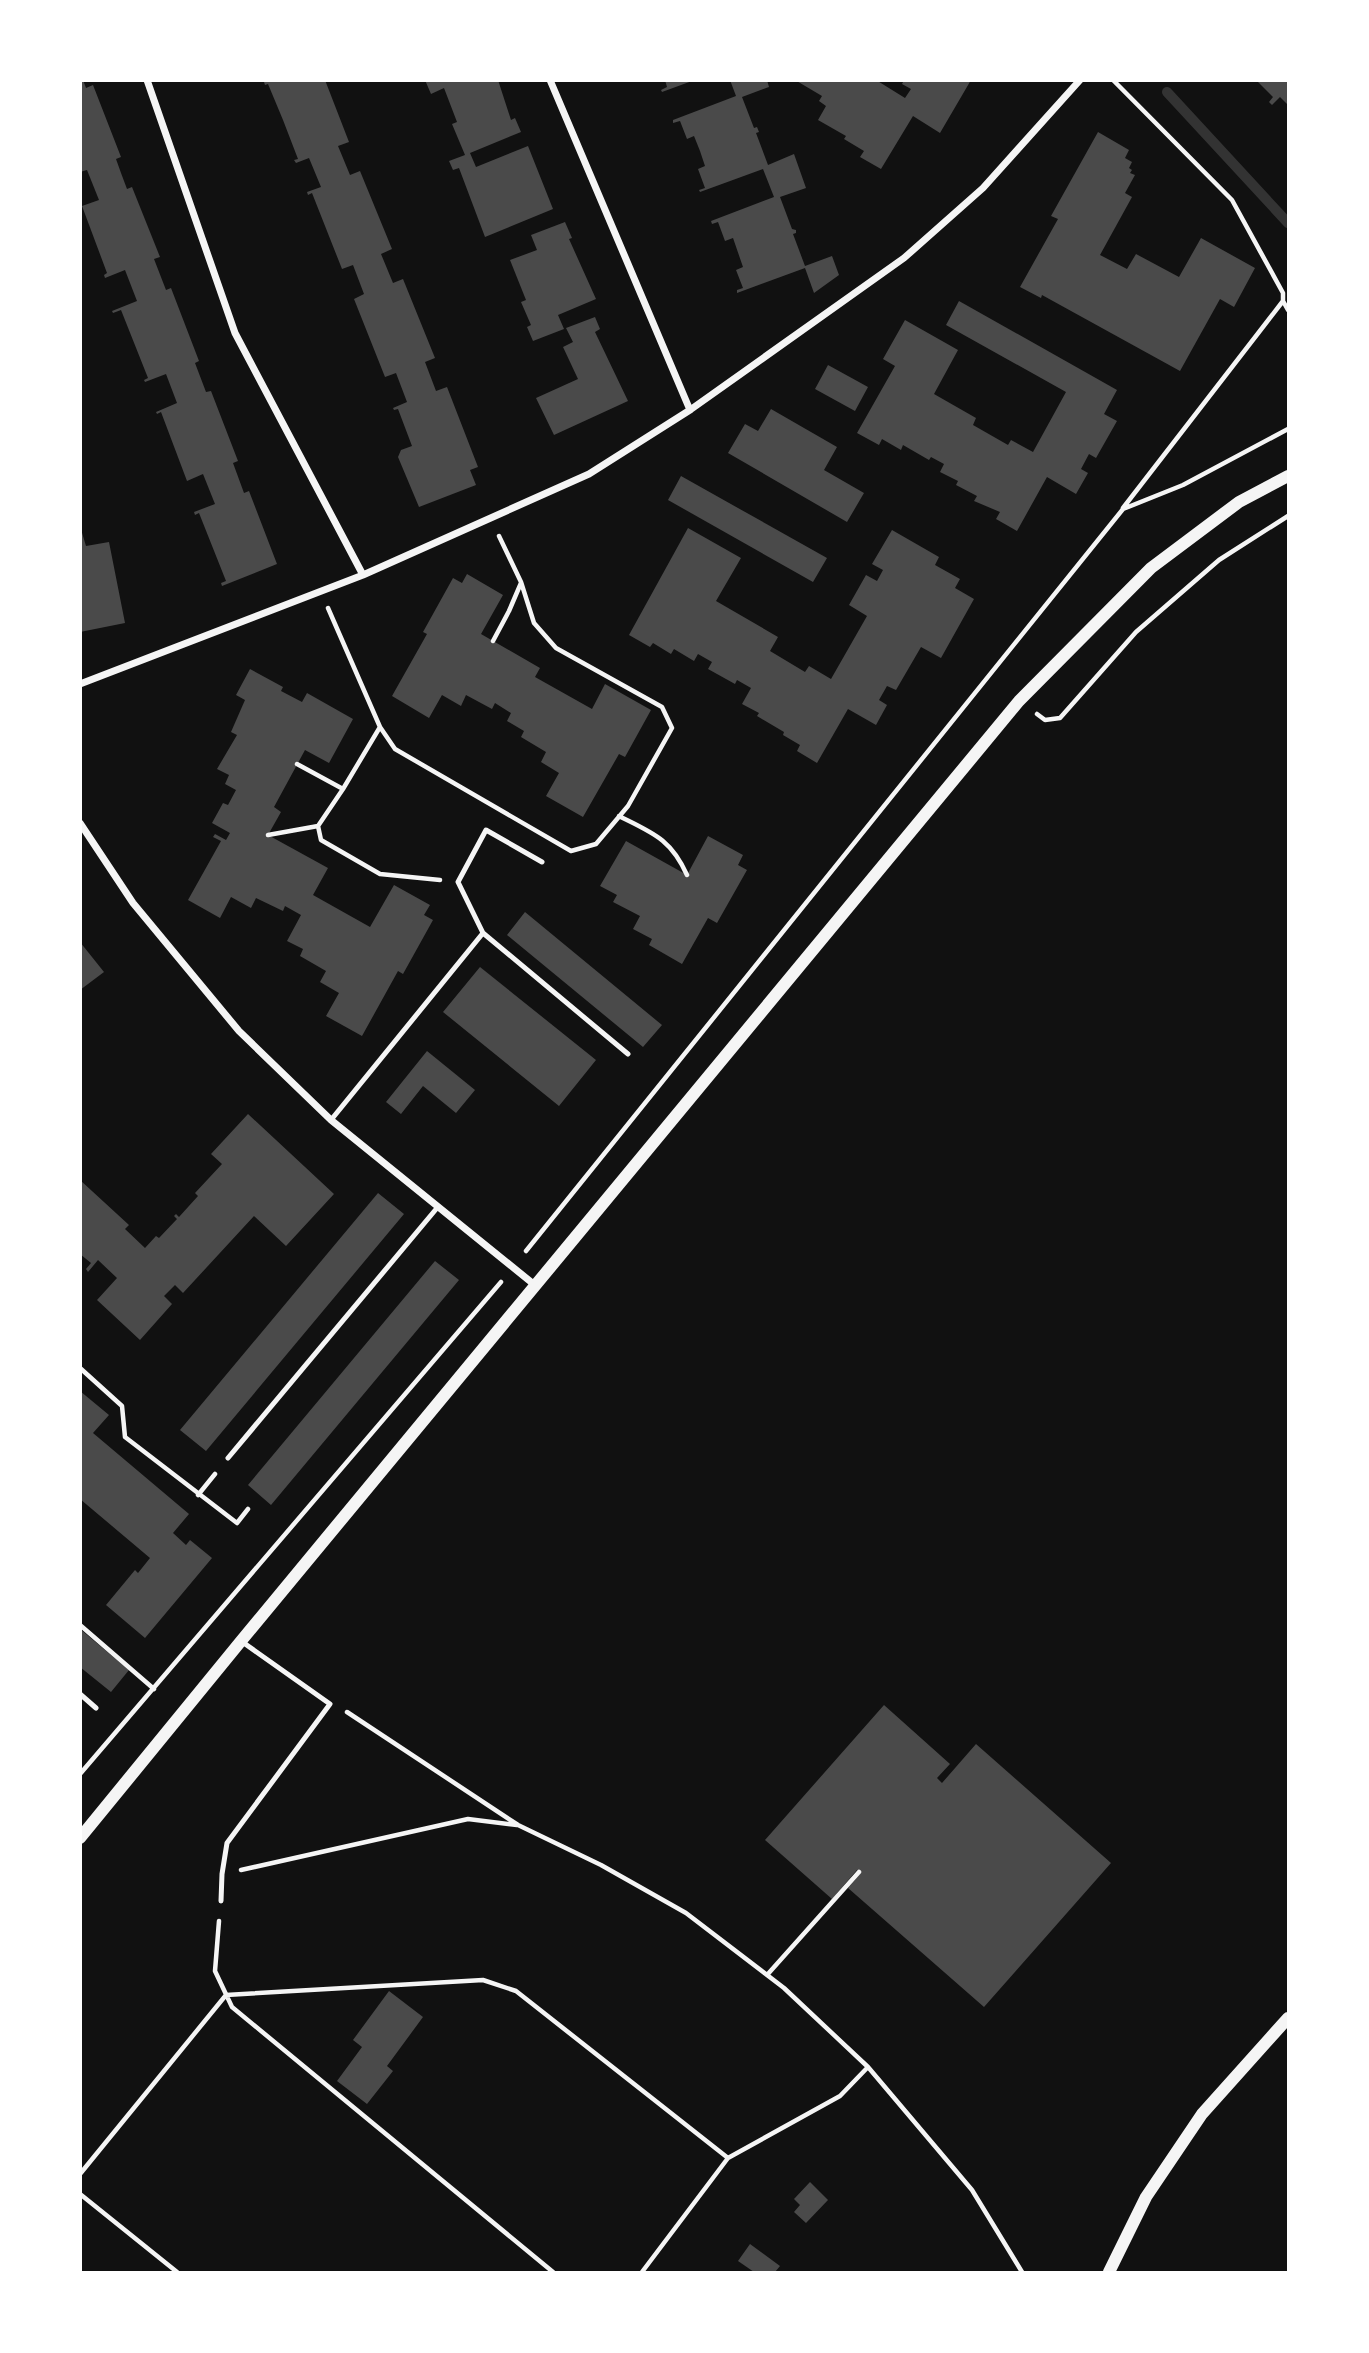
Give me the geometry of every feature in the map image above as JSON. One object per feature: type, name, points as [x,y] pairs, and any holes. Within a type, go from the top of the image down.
[{"type":"street","points":[[147,80],[235,333],[363,575]]},
{"type":"street","points":[[550,80],[690,410]]},
{"type":"street","points":[[80,684],[363,575],[589,474],[690,410],[905,258],[983,188],[1080,80]]},
{"type":"street","points":[[80,1838],[1019,701],[1151,568],[1239,502],[1289,476]]},
{"type":"street","points":[[80,823],[134,903],[239,1031],[331,1120],[536,1286]]},
{"type":"street","points":[[1109,2273],[1146,2197],[1202,2114],[1289,2018]]},
{"type":"lane","points":[[542,862],[486,830],[458,882],[483,933],[628,1054]]},
{"type":"lane","points":[[331,1120],[483,933]]},
{"type":"lane","points":[[228,1458],[437,1208]]},
{"type":"lane","points":[[221,1900],[227,1843],[330,1704],[241,1641]]},
{"type":"lane","points":[[80,1694],[96,1708]]},
{"type":"path","points":[[1113,80],[1232,200],[1283,293],[1283,301],[1289,310]]},
{"type":"path","points":[[80,1774],[513,1268],[1123,509],[1283,301]]},
{"type":"path","points":[[1123,509],[1183,485],[1289,429]]},
{"type":"path","points":[[1019,701],[1045,720],[1059,718],[1136,632],[1219,560],[1289,516]]},
{"type":"path","points":[[321,591],[380,727],[395,749],[571,851],[596,844],[628,806],[672,728],[662,707],[556,648],[534,623],[521,582],[491,518]]},
{"type":"path","points":[[493,641],[521,582]]},
{"type":"path","points":[[268,835],[318,826],[380,727]]},
{"type":"path","points":[[297,764],[343,789]]},
{"type":"path","points":[[619,816],[659,836],[678,855],[687,875]]},
{"type":"path","points":[[318,826],[321,840],[380,874],[458,882]]},
{"type":"path","points":[[80,1368],[122,1406],[125,1437],[237,1524],[248,1509]]},
{"type":"path","points":[[198,1494],[228,1458]]},
{"type":"path","points":[[80,1625],[154,1689]]},
{"type":"path","points":[[330,1704],[354,1715],[518,1825],[601,1865],[686,1913],[783,1987],[868,2067],[972,2190],[1022,2273]]},
{"type":"path","points":[[222,1874],[467,1818],[518,1825]]},
{"type":"path","points":[[767,1975],[859,1872]]},
{"type":"path","points":[[221,1900],[215,1972],[232,2007],[552,2273]]},
{"type":"path","points":[[80,2174],[226,1995],[483,1980],[516,1992],[728,2158]]},
{"type":"path","points":[[642,2273],[728,2158],[839,2096],[868,2067]]},
{"type":"path","points":[[80,2194],[177,2273]]},
{"type":"building","points":[[80,80],[83,80],[86,88],[93,85],[121,157],[116,159],[127,189],[132,187],[160,257],[154,259],[166,290],[171,288],[199,361],[195,363],[206,392],[211,391],[238,461],[233,463],[244,493],[249,491],[277,564],[222,586],[221,583],[226,581],[199,513],[195,515],[194,512],[215,504],[203,474],[187,481],[161,412],[156,412],[177,403],[166,374],[145,382],[144,380],[148,378],[121,310],[112,311],[137,301],[125,270],[105,278],[107,273],[82,206],[99,200],[87,170],[80,172]]},
{"type":"building","points":[[325,80],[349,142],[338,146],[350,175],[360,171],[392,249],[381,254],[393,283],[403,279],[435,358],[425,362],[436,391],[447,387],[478,467],[470,470],[476,485],[419,507],[398,457],[401,450],[412,446],[398,409],[393,408],[407,402],[396,373],[385,377],[354,299],[364,294],[353,265],[342,269],[312,193],[308,195],[307,192],[321,187],[309,158],[296,163],[294,160],[298,159],[268,84],[265,85],[264,82]]},
{"type":"building","points":[[425,80],[498,80],[511,120],[515,118],[521,132],[470,153],[476,167],[528,146],[553,209],[485,237],[459,168],[453,170],[449,161],[465,155],[452,124],[457,122],[444,88],[431,94]]},
{"type":"building","points":[[665,80],[692,81],[662,92],[661,90],[667,87]]},
{"type":"building","points":[[730,80],[767,80],[769,87],[742,97],[754,128],[757,127],[759,132],[756,133],[768,165],[794,154],[806,188],[780,197],[792,229],[796,230],[793,234],[805,266],[832,256],[839,275],[814,293],[805,268],[737,293],[737,290],[743,288],[736,270],[743,267],[733,238],[725,241],[718,222],[712,224],[711,221],[774,197],[763,169],[700,192],[699,190],[705,188],[698,169],[705,166],[700,151],[694,136],[687,139],[680,121],[673,123],[673,120],[736,96]]},
{"type":"building","points":[[795,80],[876,80],[905,98],[911,89],[902,84],[904,80],[971,80],[940,133],[913,116],[881,169],[860,157],[864,151],[844,139],[846,136],[818,120],[826,106],[819,101],[822,96]]},
{"type":"building","points":[[1256,80],[1288,80],[1288,105],[1280,97],[1272,105],[1269,102],[1273,97]]},
{"type":"building","points":[[1098,132],[1129,150],[1125,158],[1132,162],[1130,173],[1135,175],[1125,193],[1132,197],[1100,255],[1127,269],[1136,254],[1179,277],[1201,238],[1255,268],[1234,307],[1220,299],[1180,371],[1042,295],[1041,298],[1020,287],[1058,219],[1051,216]]},
{"type":"building","points":[[565,222],[572,238],[569,239],[596,299],[558,315],[564,329],[533,341],[527,327],[531,325],[521,302],[526,300],[510,260],[537,250],[531,235]]},
{"type":"building","points":[[959,301],[1117,390],[1104,414],[1117,421],[1096,458],[1089,454],[1081,469],[1088,473],[1076,494],[1047,477],[1017,531],[996,519],[1000,512],[974,501],[977,496],[956,485],[958,481],[940,472],[944,464],[931,457],[929,460],[903,445],[901,450],[882,439],[879,445],[857,433],[895,366],[883,359],[905,320],[958,350],[934,394],[976,418],[973,425],[1008,445],[1011,440],[1033,452],[1066,392],[946,325]]},
{"type":"building","points":[[595,317],[600,329],[595,332],[628,401],[554,435],[536,398],[578,379],[563,347],[573,342],[566,328]]},
{"type":"building","points":[[828,365],[868,387],[855,411],[815,389]]},
{"type":"building","points":[[771,409],[837,447],[824,470],[864,493],[847,522],[728,453],[745,424],[758,431]]},
{"type":"building","points":[[681,476],[827,558],[813,582],[668,500]]},
{"type":"building","points":[[80,526],[86,546],[109,542],[125,623],[80,632]]},
{"type":"building","points":[[688,528],[741,558],[716,601],[778,637],[770,651],[805,672],[809,666],[831,679],[867,616],[849,605],[866,575],[877,581],[883,570],[872,564],[892,530],[939,557],[935,565],[960,579],[955,588],[974,599],[941,658],[921,647],[896,690],[887,686],[879,700],[887,705],[876,725],[848,709],[817,763],[797,751],[800,745],[783,735],[784,732],[742,704],[751,688],[737,680],[735,684],[708,669],[712,662],[698,654],[694,661],[674,649],[671,654],[653,643],[650,647],[629,635]]},
{"type":"building","points":[[467,574],[503,595],[481,634],[540,668],[535,677],[592,709],[605,684],[651,710],[625,757],[619,754],[583,817],[546,796],[559,773],[541,762],[546,752],[521,737],[524,731],[507,721],[511,713],[495,703],[492,709],[466,695],[461,706],[442,695],[429,718],[392,696],[427,634],[423,632],[453,578],[462,583]]},
{"type":"building","points":[[250,669],[283,687],[281,691],[302,702],[307,693],[353,719],[329,763],[305,750],[274,807],[281,812],[268,835],[328,868],[313,895],[370,927],[394,885],[430,905],[424,915],[433,920],[403,974],[398,971],[362,1036],[326,1016],[339,993],[320,982],[326,971],[300,956],[303,949],[287,941],[301,915],[285,906],[283,911],[256,898],[251,908],[231,897],[220,918],[188,900],[221,841],[213,837],[215,834],[226,840],[230,833],[212,823],[223,803],[228,805],[236,790],[225,784],[229,775],[217,769],[237,735],[231,732],[245,700],[236,695]]},
{"type":"building","points":[[708,836],[743,855],[738,865],[747,870],[717,923],[708,918],[682,964],[649,945],[652,939],[633,929],[640,916],[613,902],[617,895],[600,886],[626,841],[687,875]]},
{"type":"building","points":[[525,912],[662,1025],[643,1047],[507,935]]},
{"type":"building","points":[[80,942],[104,972],[80,990]]},
{"type":"building","points":[[480,967],[596,1060],[559,1106],[443,1012]]},
{"type":"building","points":[[427,1051],[475,1090],[456,1113],[423,1086],[401,1114],[386,1102]]},
{"type":"building","points":[[248,1114],[334,1194],[286,1246],[254,1216],[183,1293],[175,1285],[164,1296],[172,1304],[140,1340],[97,1300],[117,1278],[98,1260],[88,1272],[86,1269],[91,1263],[80,1254],[80,1180],[129,1225],[125,1229],[145,1248],[156,1236],[159,1238],[177,1219],[174,1216],[176,1214],[179,1217],[198,1196],[195,1193],[222,1164],[211,1154]]},
{"type":"building","points":[[378,1193],[404,1214],[206,1451],[180,1430]]},
{"type":"building","points":[[435,1261],[459,1280],[271,1505],[248,1485]]},
{"type":"building","points":[[80,1391],[109,1415],[93,1433],[189,1514],[173,1533],[186,1545],[190,1540],[212,1558],[145,1638],[106,1605],[135,1570],[138,1573],[150,1558],[80,1499]]},
{"type":"building","points":[[80,1629],[129,1670],[111,1692],[80,1667]]},
{"type":"building","points":[[884,1705],[950,1764],[937,1778],[942,1783],[976,1744],[1111,1863],[984,2007],[848,1888],[860,1874],[857,1870],[832,1899],[765,1840]]},
{"type":"building","points":[[389,1991],[423,2017],[387,2066],[393,2071],[367,2104],[337,2081],[362,2047],[353,2040]]},
{"type":"building","points":[[810,2182],[828,2200],[806,2223],[794,2212],[800,2205],[794,2199]]},
{"type":"building","points":[[750,2244],[780,2266],[775,2272],[754,2272],[738,2261]]},
{"type":"waterway","points":[[1167,92],[1288,223]]}]
